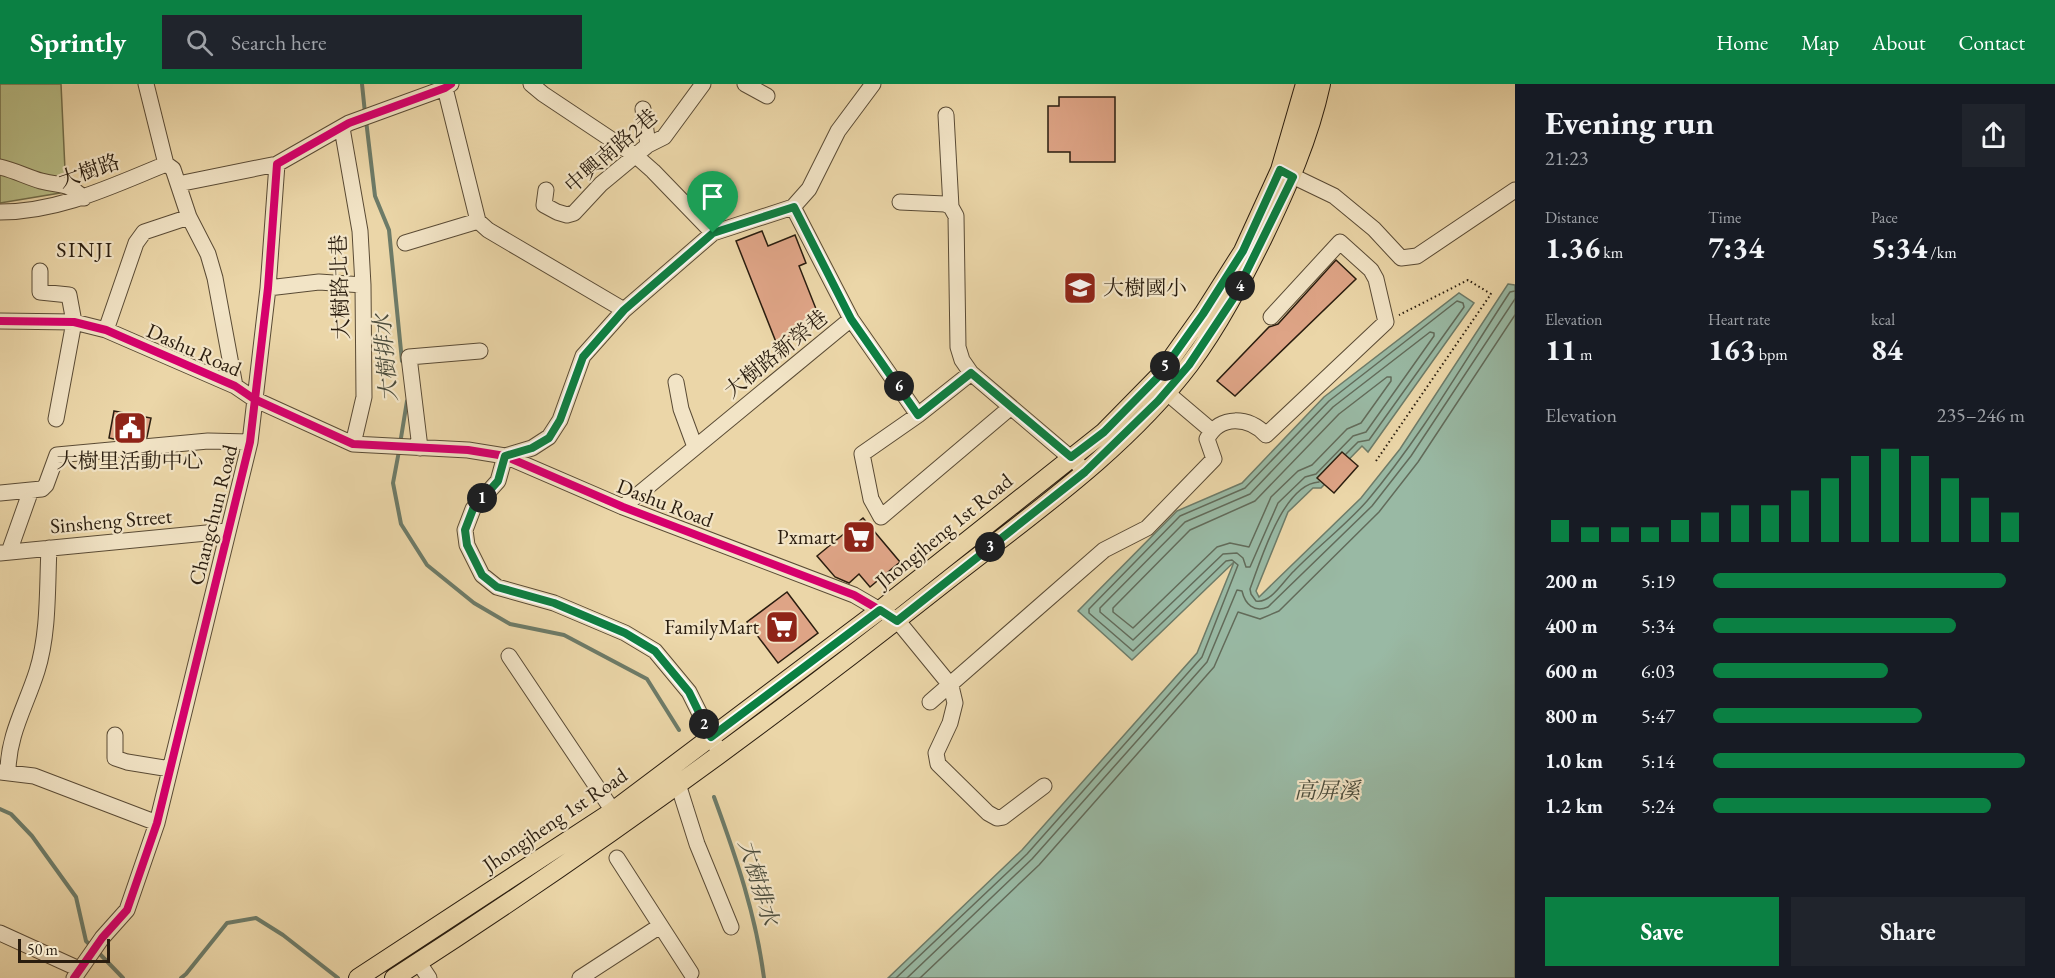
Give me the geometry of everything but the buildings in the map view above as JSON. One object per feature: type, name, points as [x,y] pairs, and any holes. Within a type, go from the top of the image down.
[{"type":"main road","name":"Jhongjheng 1st Road","points":[[358,978],[613,811],[880,610],[1104,432],[1159,376],[1203,314],[1243,251],[1286,173],[1305,84]]},
{"type":"main road","name":"Jhongjheng 1st Road","points":[[394,978],[424,970],[720,754],[897,621],[1085,472],[1166,392],[1189,365],[1233,299],[1321,84]]},
{"type":"street","points":[[146,84],[166,164],[173,169],[189,217],[208,254],[215,278],[235,386]]},
{"type":"street","points":[[531,84],[636,156],[713,233]]},
{"type":"street","name":"中興南路2巷","points":[[546,190],[544,205],[567,215],[574,213],[601,184],[648,146],[664,137],[704,84]]},
{"type":"street","points":[[745,84],[767,96]]},
{"type":"street","points":[[720,754],[689,692],[655,651],[625,633],[554,603],[497,587],[482,575],[467,545],[465,530],[473,509],[498,481],[505,456],[532,448],[549,438],[560,420],[583,357],[624,310],[713,233],[794,207],[809,189],[838,131],[873,84]]},
{"type":"street","points":[[178,184],[278,164],[345,125],[448,86],[478,220],[488,230],[624,310]]},
{"type":"street","points":[[643,109],[648,146]]},
{"type":"street","points":[[946,115],[951,207],[956,216],[958,347],[962,360],[971,373],[1071,457],[1085,472]]},
{"type":"street","name":"大樹路北巷","points":[[345,125],[360,231],[363,285],[364,397],[359,445]]},
{"type":"street","name":"大樹路","points":[[0,212],[27,212],[84,198],[166,164]]},
{"type":"street","name":"Changchun Road","points":[[80,969],[102,938],[128,910],[157,823],[250,442],[268,288],[278,164]]},
{"type":"street","points":[[0,166],[19,171],[41,181],[65,184],[84,198]]},
{"type":"street","points":[[1286,173],[1334,196],[1374,229],[1401,258],[1417,256],[1515,190]]},
{"type":"street","points":[[900,202],[945,204],[951,207]]},
{"type":"street","points":[[794,207],[851,319],[918,415]]},
{"type":"street","points":[[106,330],[136,243],[144,232],[189,217]]},
{"type":"street","points":[[405,243],[478,220]]},
{"type":"street","points":[[930,702],[1104,550],[1147,528],[1214,459],[1207,439],[1212,431],[1220,425],[1240,421],[1250,423],[1266,435],[1386,322],[1376,279],[1371,270],[1340,242],[1271,317]]},
{"type":"street","points":[[40,271],[40,292],[69,295],[74,322],[56,419]]},
{"type":"street","points":[[268,288],[318,282],[363,285]]},
{"type":"street","name":"大樹路新榮巷","points":[[623,507],[851,319]]},
{"type":"street","name":"Dashu Road","points":[[0,321],[74,322],[106,330],[235,386],[254,399],[359,445],[468,450],[505,456],[623,507],[854,595],[897,621],[951,686]]},
{"type":"street","points":[[416,447],[409,357],[480,351]]},
{"type":"street","points":[[971,373],[918,415],[862,454],[871,499],[881,517],[1011,407]]},
{"type":"street","points":[[676,382],[681,409],[695,447]]},
{"type":"street","points":[[1166,392],[1212,431]]},
{"type":"street","points":[[0,493],[42,489],[57,455],[208,441],[250,442]]},
{"type":"street","points":[[4,552],[31,490]]},
{"type":"street","name":"Sinsheng Street","points":[[4,552],[227,531]]},
{"type":"street","points":[[49,548],[46,615],[38,670],[16,724],[4,772],[34,776],[157,823]]},
{"type":"street","points":[[509,656],[613,811]]},
{"type":"street","points":[[951,686],[955,704],[950,723],[936,753],[938,764],[988,813],[997,818],[1004,817],[1044,786]]},
{"type":"street","points":[[115,735],[115,758],[170,769]]},
{"type":"street","points":[[678,784],[697,844],[731,927]]},
{"type":"street","points":[[616,858],[691,974]]},
{"type":"street","points":[[584,977],[660,926]]},
{"type":"street","points":[[0,933],[80,969]]},
{"type":"path","points":[[1376,461],[1491,294],[1468,280],[1386,322]]},
{"type":"green space","points":[[0,84],[61,84],[65,170],[60,193],[0,203]]},
{"type":"water","name":"高屏溪","points":[[1508,284],[1515,285],[1515,978],[888,978],[1022,850],[1197,653],[1234,562],[1132,660],[1078,611],[1177,511],[1242,483],[1324,397],[1459,293],[1474,303],[1368,452],[1362,446],[1321,488],[1313,488],[1288,512],[1256,591],[1259,597],[1361,498],[1400,449]]},
{"type":"waterway","name":"大樹排水","points":[[362,84],[365,113]]},
{"type":"waterway","name":"大樹排水","points":[[366,120],[375,196],[389,230],[402,361]]},
{"type":"waterway","name":"大樹排水","points":[[400,444],[407,401]]},
{"type":"waterway","name":"大樹排水","points":[[399,451],[393,483],[401,524],[427,565],[474,603],[510,624],[564,635],[647,679],[679,730]]},
{"type":"waterway","name":"大樹排水","points":[[714,797],[750,909],[764,978]]},
{"type":"waterway","points":[[0,809],[11,814],[32,836],[76,897],[86,941],[91,946]]},
{"type":"waterway","points":[[181,978],[227,923],[256,918],[283,935],[338,978]]},
{"type":"waterway","points":[[97,951],[123,978]]},
{"type":"cycle path","points":[[74,978],[102,938],[127,910],[157,823],[250,442],[268,288],[277,164],[349,123],[451,84]]},
{"type":"cycle path","points":[[0,321],[74,322],[106,330],[235,386],[254,399],[353,444],[468,450],[505,456],[623,507],[854,595],[897,620]]},
{"type":"place","name":"大樹國小","points":[[1080,288]]},
{"type":"place","name":"大樹里活動中心","points":[[130,428]]},
{"type":"place","name":"Pxmart","points":[[859,537]]},
{"type":"place","name":"FamilyMart","points":[[782,627]]},
{"type":"district","name":"SINJI","points":[[85,249]]},
{"type":"route","points":[[1280,170],[1293,177],[1233,299],[1189,365],[1158,401],[1116,443],[1085,472],[897,621],[880,610],[711,737],[689,692],[655,651],[625,633],[554,603],[497,587],[482,575],[467,545],[465,530],[473,509],[498,481],[505,456],[532,448],[549,438],[560,420],[583,357],[600,335],[624,310],[713,233],[794,207],[851,319],[859,327],[918,415],[971,373],[1071,457],[1104,432],[1159,376],[1203,314],[1243,251],[1280,170]]}]
